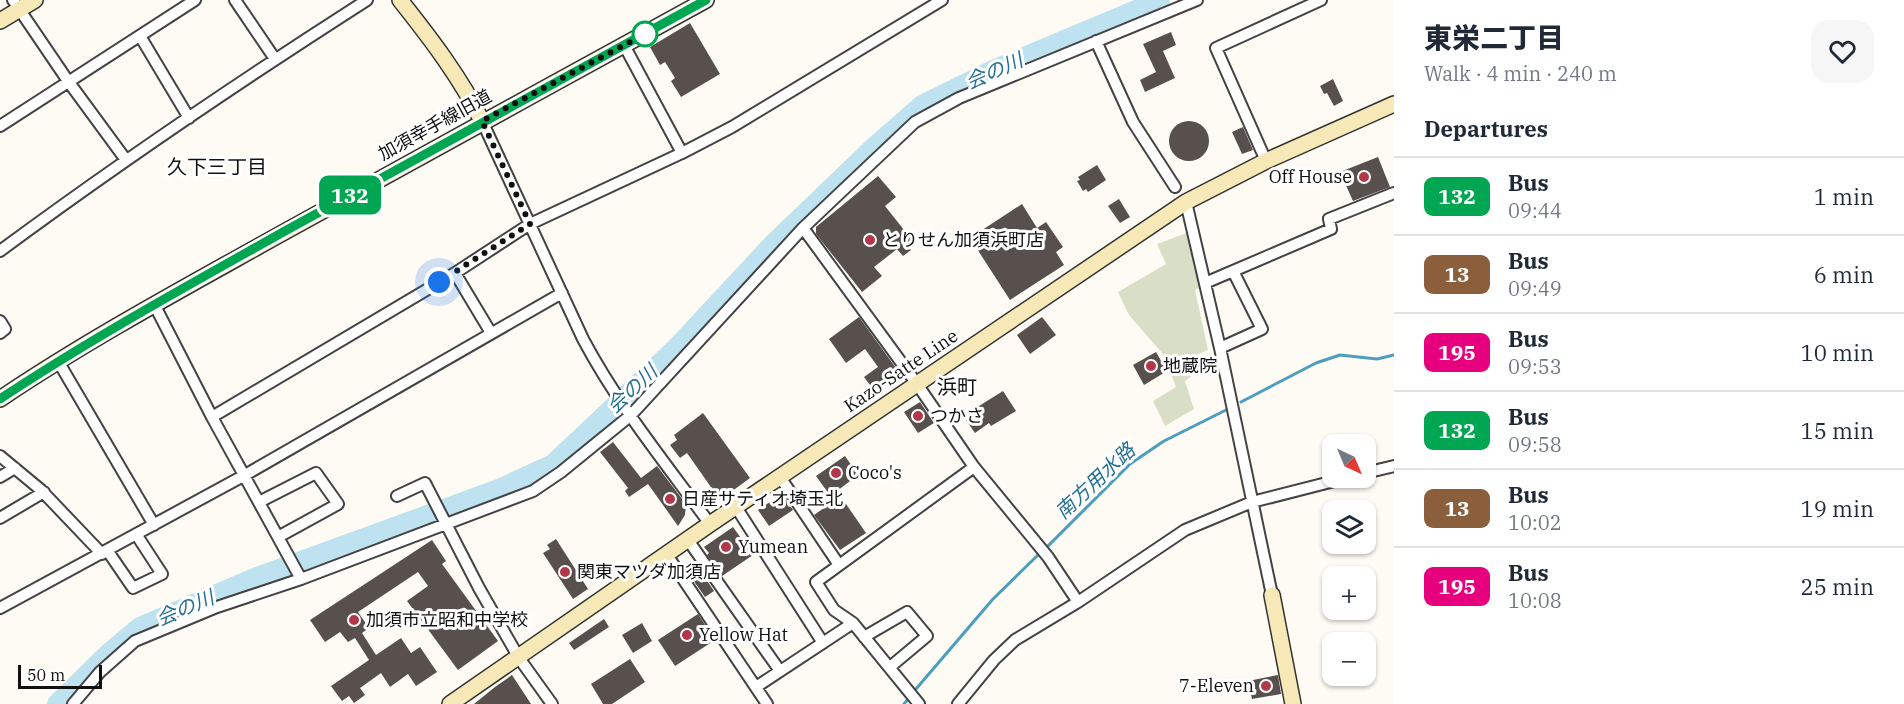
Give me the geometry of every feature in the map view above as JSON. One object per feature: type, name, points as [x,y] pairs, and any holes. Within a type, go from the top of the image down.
[{"type":"main road","points":[[0,21],[16,5],[35,0]]},
{"type":"main road","points":[[400,0],[460,79],[482,121]]},
{"type":"main road","name":"加須幸手線旧道","points":[[0,399],[58,361],[154,304],[482,121],[706,0]]},
{"type":"main road","name":"Kazo-Satte Line","points":[[450,704],[710,524],[1186,202],[1266,161],[1394,104]]},
{"type":"main road","points":[[1272,595],[1293,704]]},
{"type":"street","points":[[0,126],[195,0]]},
{"type":"street","points":[[235,0],[275,59]]},
{"type":"street","points":[[1,247],[275,59],[367,0]]},
{"type":"street","points":[[212,417],[455,273],[530,224],[682,153],[763,109],[942,0]]},
{"type":"street","points":[[73,704],[100,672],[135,641],[217,607],[301,579],[533,491],[561,472],[629,412],[803,228],[915,122],[959,98],[1197,0]]},
{"type":"street","points":[[1266,161],[1216,48],[1321,0]]},
{"type":"street","points":[[16,5],[126,160]]},
{"type":"street","points":[[140,36],[189,118]]},
{"type":"street","points":[[1096,41],[1133,122],[1175,187]]},
{"type":"street","points":[[624,45],[682,153]]},
{"type":"street","points":[[482,121],[583,339],[612,389],[710,524]]},
{"type":"street","points":[[1205,283],[1331,229],[1329,219],[1394,193]]},
{"type":"street","points":[[1186,202],[1220,348],[1272,595]]},
{"type":"street","points":[[803,228],[917,384],[974,467],[1048,557],[1078,602]]},
{"type":"street","points":[[1220,348],[1263,329],[1233,271]]},
{"type":"street","points":[[455,273],[491,333]]},
{"type":"street","points":[[0,608],[244,475],[562,293]]},
{"type":"street","points":[[154,304],[212,417],[301,579]]},
{"type":"street","points":[[0,321],[5,329],[0,333]]},
{"type":"street","points":[[58,361],[154,525]]},
{"type":"street","points":[[0,456],[44,492],[105,552],[133,588],[162,574],[136,534]]},
{"type":"street","points":[[1376,470],[1394,466]]},
{"type":"street","points":[[920,704],[852,623],[834,610],[816,582],[974,467]]},
{"type":"street","points":[[0,477],[15,468]]},
{"type":"street","points":[[259,502],[316,474],[338,504],[278,537]]},
{"type":"street","points":[[780,477],[839,564]]},
{"type":"street","points":[[398,496],[426,483],[479,588],[519,658],[552,704]]},
{"type":"street","points":[[958,704],[994,660],[1015,640],[1078,602],[1185,530],[1252,502],[1322,484]]},
{"type":"street","points":[[0,518],[44,492]]},
{"type":"street","points":[[736,507],[823,643]]},
{"type":"street","points":[[687,540],[780,671]]},
{"type":"street","points":[[668,555],[767,704]]},
{"type":"street","points":[[864,637],[907,612],[927,636],[890,667]]},
{"type":"street","points":[[756,687],[852,623]]},
{"type":"green space","points":[[1187,233],[1201,287],[1195,290],[1208,350],[1188,358],[1192,376],[1185,381],[1194,409],[1165,426],[1153,401],[1176,387],[1163,354],[1129,315],[1118,292],[1166,264],[1157,244]]},
{"type":"building","points":[[690,23],[720,74],[681,97],[671,81],[675,78],[665,62],[660,65],[650,47]]},
{"type":"building","points":[[1171,32],[1176,45],[1163,51],[1175,78],[1145,92],[1140,80],[1156,72],[1143,44]]},
{"type":"building","points":[[1333,79],[1343,101],[1334,106],[1320,86]]},
{"type":"building","points":[[1189,121],[1203,127],[1209,141],[1203,155],[1189,161],[1175,155],[1169,141],[1175,127]]},
{"type":"building","points":[[1243,127],[1253,150],[1242,154],[1232,132]]},
{"type":"building","points":[[1378,157],[1390,187],[1353,201],[1340,172]]},
{"type":"building","points":[[1097,165],[1106,180],[1088,192],[1086,189],[1083,191],[1077,181],[1080,180],[1078,177]]},
{"type":"building","points":[[878,176],[896,197],[885,206],[912,240],[906,245],[911,250],[903,256],[897,249],[874,267],[882,276],[862,292],[816,234],[816,227]]},
{"type":"building","points":[[1119,199],[1130,217],[1120,223],[1108,206]]},
{"type":"building","points":[[1022,204],[1037,228],[1046,222],[1063,247],[1056,252],[1064,265],[1010,300],[970,238]]},
{"type":"building","points":[[859,317],[901,375],[876,393],[864,377],[878,367],[865,349],[846,363],[829,339]]},
{"type":"building","points":[[1042,317],[1056,335],[1030,354],[1017,335]]},
{"type":"building","points":[[1156,352],[1167,371],[1144,385],[1133,365]]},
{"type":"building","points":[[1003,391],[1016,411],[991,426],[989,423],[975,433],[966,420],[981,410],[979,406]]},
{"type":"building","points":[[920,402],[934,423],[918,433],[904,412]]},
{"type":"building","points":[[703,413],[750,478],[720,500],[687,453],[680,458],[670,445],[677,440],[674,435]]},
{"type":"building","points":[[613,442],[641,478],[657,466],[686,504],[685,515],[678,526],[648,484],[629,497],[625,491],[628,488],[600,452]]},
{"type":"building","points":[[845,456],[858,475],[837,491],[866,533],[840,550],[814,515],[834,501],[816,476]]},
{"type":"building","points":[[782,494],[793,510],[769,526],[758,510]]},
{"type":"building","points":[[733,527],[753,555],[722,576],[704,547]]},
{"type":"building","points":[[556,539],[588,589],[573,599],[543,553],[550,549],[547,545]]},
{"type":"building","points":[[432,540],[446,561],[442,564],[498,641],[458,670],[407,601],[428,586],[418,572],[358,612],[369,628],[362,633],[376,655],[401,638],[411,653],[420,647],[437,672],[416,686],[408,674],[390,687],[381,673],[360,688],[365,695],[354,703],[349,696],[342,701],[331,686],[369,660],[355,638],[348,642],[340,632],[325,642],[310,620]]},
{"type":"building","points":[[695,563],[714,591],[705,597],[686,570]]},
{"type":"building","points":[[698,614],[715,640],[675,666],[658,640]]},
{"type":"building","points":[[604,619],[609,627],[574,650],[569,643]]},
{"type":"building","points":[[642,623],[652,641],[633,653],[622,635]]},
{"type":"building","points":[[630,659],[645,682],[612,704],[603,704],[591,684]]},
{"type":"building","points":[[512,675],[531,704],[474,704],[495,687]]},
{"type":"building","points":[[1278,675],[1281,694],[1252,699],[1248,681]]},
{"type":"waterway","name":"会の川","points":[[57,704],[109,653],[140,627],[257,577],[499,489],[553,464],[676,348],[773,244],[873,148],[922,105],[993,70],[1160,0]]},
{"type":"waterway","name":"南方用水路","points":[[1241,402],[1316,363],[1340,355],[1377,359],[1394,355]]},
{"type":"waterway","name":"南方用水路","points":[[1047,547],[1130,464],[1164,441],[1230,408]]},
{"type":"waterway","name":"南方用水路","points":[[916,689],[993,599],[1039,554]]},
{"type":"waterway","name":"南方用水路","points":[[904,704],[909,698]]},
{"type":"bus line","name":"132","points":[[0,399],[58,361],[154,304],[482,121],[706,0]]},
{"type":"place","name":"Off House","points":[[1364,177]]},
{"type":"place","name":"とりせん加須浜町店","points":[[870,240]]},
{"type":"place","name":"地蔵院","points":[[1151,366]]},
{"type":"place","name":"つかさ","points":[[918,416]]},
{"type":"place","name":"Coco's","points":[[836,473]]},
{"type":"place","name":"日産サティオ埼玉北","points":[[670,499]]},
{"type":"place","name":"Yumean","points":[[726,547]]},
{"type":"place","name":"関東マツダ加須店","points":[[565,572]]},
{"type":"place","name":"加須市立昭和中学校","points":[[354,620]]},
{"type":"place","name":"Yellow Hat","points":[[687,635]]},
{"type":"place","name":"7-Eleven","points":[[1266,686]]},
{"type":"district","name":"久下三丁目","points":[[217,167]]},
{"type":"district","name":"浜町","points":[[957,387]]},
{"type":"route","points":[[439,282],[530,224],[482,121],[645,34]]}]
